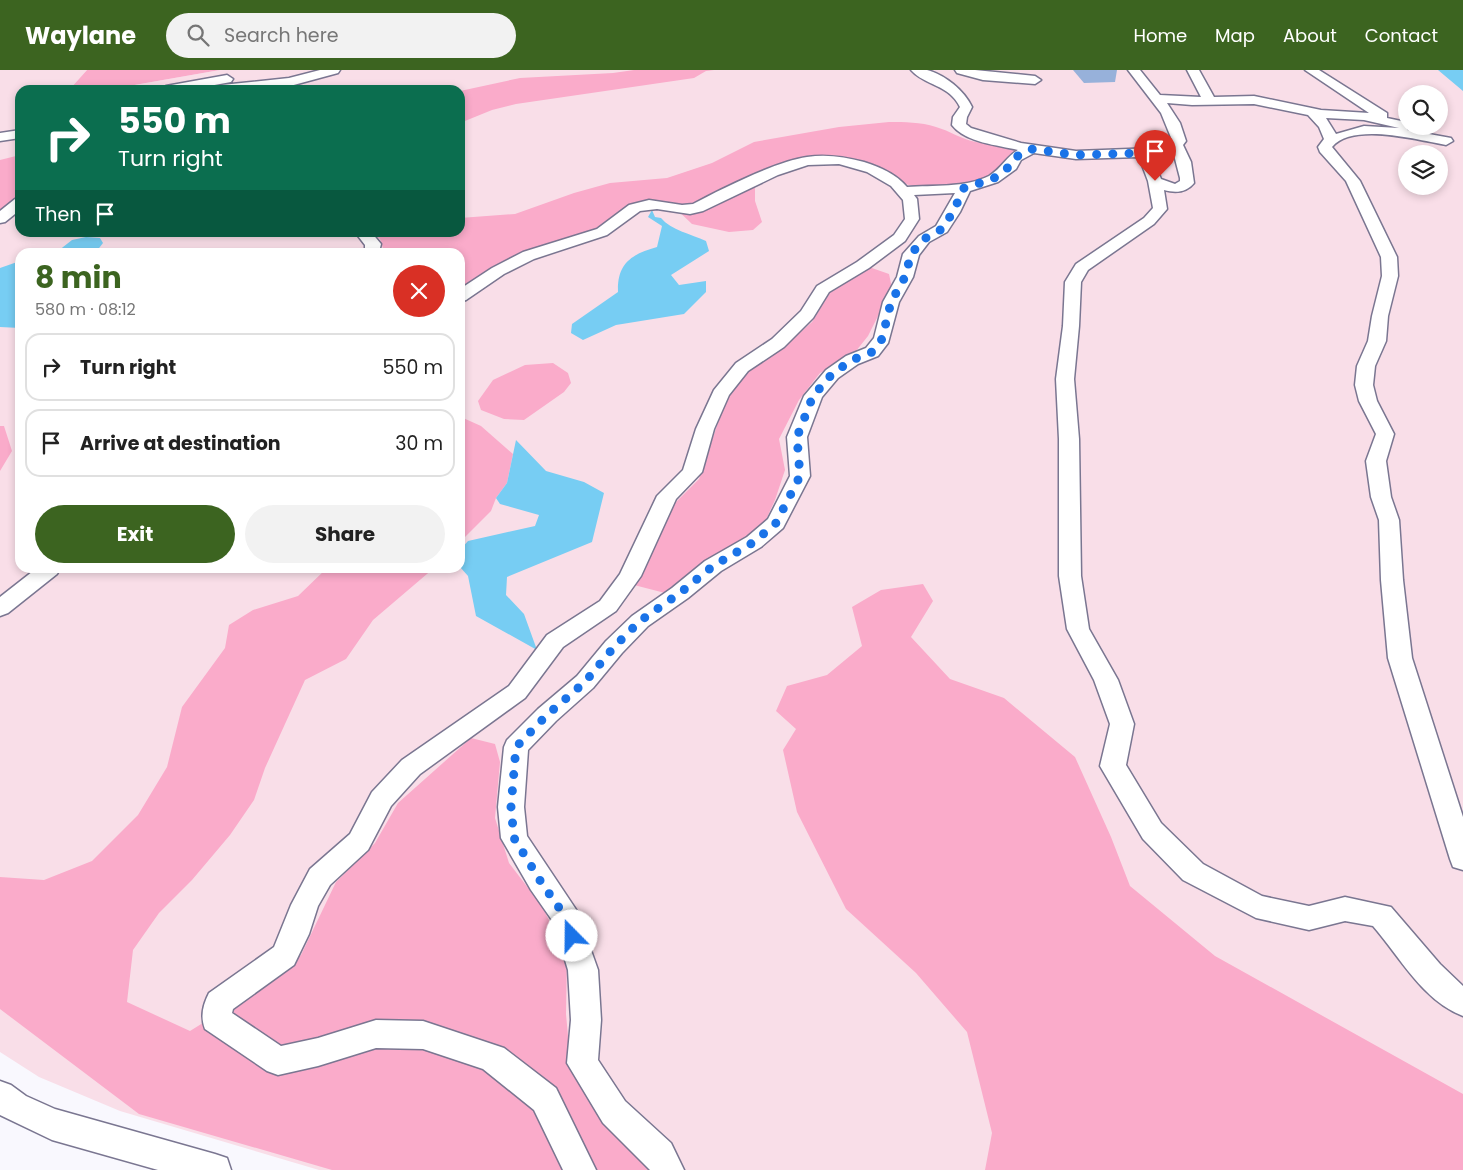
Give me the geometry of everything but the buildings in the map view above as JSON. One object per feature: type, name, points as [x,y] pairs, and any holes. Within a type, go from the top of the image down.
[{"type":"street","points":[[261,85],[290,82],[334,70]]},
{"type":"street","points":[[917,70],[947,86],[963,98],[966,107],[960,117],[959,124],[966,131],[1031,149],[1076,155],[1144,153],[1170,148],[1179,141],[1178,131],[1134,70]]},
{"type":"street","points":[[960,70],[983,76],[1035,80]]},
{"type":"street","points":[[1193,70],[1210,101]]},
{"type":"street","points":[[1311,70],[1389,121]]},
{"type":"street","points":[[193,85],[263,72]]},
{"type":"street","points":[[1155,98],[1210,101],[1254,100],[1312,112],[1358,115],[1398,124]]},
{"type":"street","points":[[1312,112],[1326,125],[1331,141]]},
{"type":"street","points":[[1429,135],[1450,143],[1372,131],[1352,132],[1331,141],[1325,147],[1326,152],[1342,166],[1353,180],[1389,257],[1390,276],[1380,316],[1377,341],[1366,366],[1364,385],[1368,401],[1385,434],[1376,461],[1381,497],[1389,520],[1392,580],[1400,658],[1463,859]]},
{"type":"street","points":[[0,137],[15,135]]},
{"type":"street","points":[[1157,190],[1182,188],[1187,183],[1187,174],[1180,150],[1175,144]]},
{"type":"street","points":[[905,191],[964,188],[993,179],[1010,166],[1016,157],[1031,149]]},
{"type":"street","points":[[1144,153],[1157,190],[1160,209],[1149,221],[1082,267],[1073,282],[1071,326],[1065,378],[1070,576],[1078,629],[1106,680],[1122,724],[1113,766],[1152,831],[1193,872],[1256,906],[1309,918],[1345,909],[1381,915],[1430,974],[1451,996],[1463,1003]]},
{"type":"street","points":[[465,294],[512,262],[542,250],[576,242],[604,231],[637,206],[650,204],[666,205],[684,211],[698,210],[706,204],[773,172],[808,161],[839,160],[872,169],[896,183],[905,191],[910,199],[912,219],[900,238],[863,265],[823,289],[807,314],[778,343],[742,367],[720,394],[705,428],[692,472],[667,496],[630,576],[608,606],[555,641],[517,692],[411,767],[381,799],[359,842],[320,877],[305,905],[295,934],[284,956],[219,1002],[216,1019],[278,1061],[318,1052],[376,1034],[423,1035],[492,1058],[545,1099],[580,1170]]},
{"type":"street","points":[[668,1170],[659,1154],[614,1112],[582,1063],[586,1020],[583,970],[567,919],[514,838],[511,807],[516,747],[547,715],[585,682],[614,647],[640,621],[680,593],[713,566],[754,542],[776,523],[800,476],[797,437],[813,396],[832,374],[852,360],[872,352],[882,339],[891,302],[905,277],[911,254],[924,239],[942,229],[953,212],[964,188]]},
{"type":"street","points":[[0,219],[15,206]]},
{"type":"street","points":[[367,237],[374,244],[373,248]]},
{"type":"street","points":[[0,608],[44,573]]},
{"type":"street","points":[[0,1096],[16,1107],[52,1124],[215,1170]]},
{"type":"shaded area","points":[[0,70],[87,70],[74,85],[15,85],[15,237],[465,237],[465,85],[134,85],[220,70],[1463,70],[1463,1170],[319,1170],[120,1111],[39,1077],[0,1052]]},
{"type":"shaded area","points":[[87,70],[220,70],[134,85],[74,85]]},
{"type":"shaded area","points":[[634,70],[714,70],[706,71],[694,78],[516,104],[492,110],[465,121],[465,90],[520,78],[613,73]]},
{"type":"shaded area","points":[[889,122],[924,124],[971,141],[1022,150],[997,173],[971,184],[926,189],[905,184],[883,172],[843,158],[769,170],[755,186],[755,201],[762,222],[753,230],[729,232],[692,224],[671,204],[651,203],[607,226],[501,262],[465,286],[465,248],[383,248],[380,239],[377,237],[465,237],[465,218],[515,214],[574,193],[610,183],[667,178],[712,163],[754,142],[839,127]]},
{"type":"shaded area","points":[[15,156],[15,198],[0,214],[0,160]]},
{"type":"shaded area","points":[[869,267],[889,274],[892,288],[868,336],[852,356],[820,373],[799,400],[779,439],[785,470],[765,522],[740,543],[706,561],[665,593],[634,585],[670,508],[699,479],[727,396],[755,363],[788,343],[812,322],[831,291]]},
{"type":"shaded area","points":[[553,363],[568,373],[571,383],[564,392],[524,420],[504,419],[481,410],[478,401],[493,380],[525,365]]},
{"type":"shaded area","points":[[465,419],[481,426],[513,454],[507,483],[496,498],[491,511],[465,537]]},
{"type":"shaded area","points":[[0,426],[4,426],[12,451],[0,471]]},
{"type":"shaded area","points":[[322,573],[428,573],[373,620],[346,659],[305,680],[265,768],[254,800],[230,835],[192,880],[159,913],[133,950],[127,1002],[190,1031],[259,988],[301,955],[336,882],[375,843],[398,803],[471,738],[495,744],[500,762],[495,818],[509,863],[542,906],[567,957],[566,1014],[571,1069],[599,1118],[650,1170],[332,1170],[139,1114],[0,1009],[0,877],[44,880],[92,861],[138,815],[167,767],[182,707],[225,648],[229,625],[253,610],[298,596]]},
{"type":"shaded area","points":[[923,584],[933,601],[911,637],[950,679],[1004,698],[1075,757],[1111,837],[1130,886],[1215,956],[1463,1094],[1463,1170],[985,1170],[992,1133],[967,1032],[916,973],[846,909],[797,812],[783,750],[796,729],[776,711],[787,686],[827,675],[862,646],[852,607],[881,590]]},
{"type":"water","points":[[1438,70],[1463,70],[1463,91]]},
{"type":"water","points":[[652,210],[655,217],[661,218],[676,229],[706,241],[709,251],[671,275],[679,285],[706,281],[706,292],[684,314],[616,325],[583,340],[571,333],[572,324],[618,292],[620,274],[628,261],[640,253],[657,247],[662,226],[648,217]]},
{"type":"water","points":[[86,237],[100,238],[103,243],[99,248],[62,248],[72,240]]},
{"type":"water","points":[[15,263],[15,328],[0,327],[0,268]]},
{"type":"water","points":[[516,440],[546,471],[584,482],[604,493],[592,542],[507,577],[506,595],[524,614],[537,650],[476,616],[468,576],[465,573],[465,544],[468,541],[535,526],[539,515],[500,504],[496,498],[507,483]]},
{"type":"route","points":[[572,936],[567,919],[514,838],[511,807],[516,747],[547,715],[585,682],[614,647],[640,621],[680,593],[713,566],[754,542],[776,523],[800,476],[797,437],[813,396],[832,374],[852,360],[872,352],[882,339],[891,302],[905,277],[911,254],[924,239],[942,229],[953,212],[964,188],[993,179],[1010,166],[1016,157],[1031,149],[1076,155],[1144,153],[1155,181]]}]
